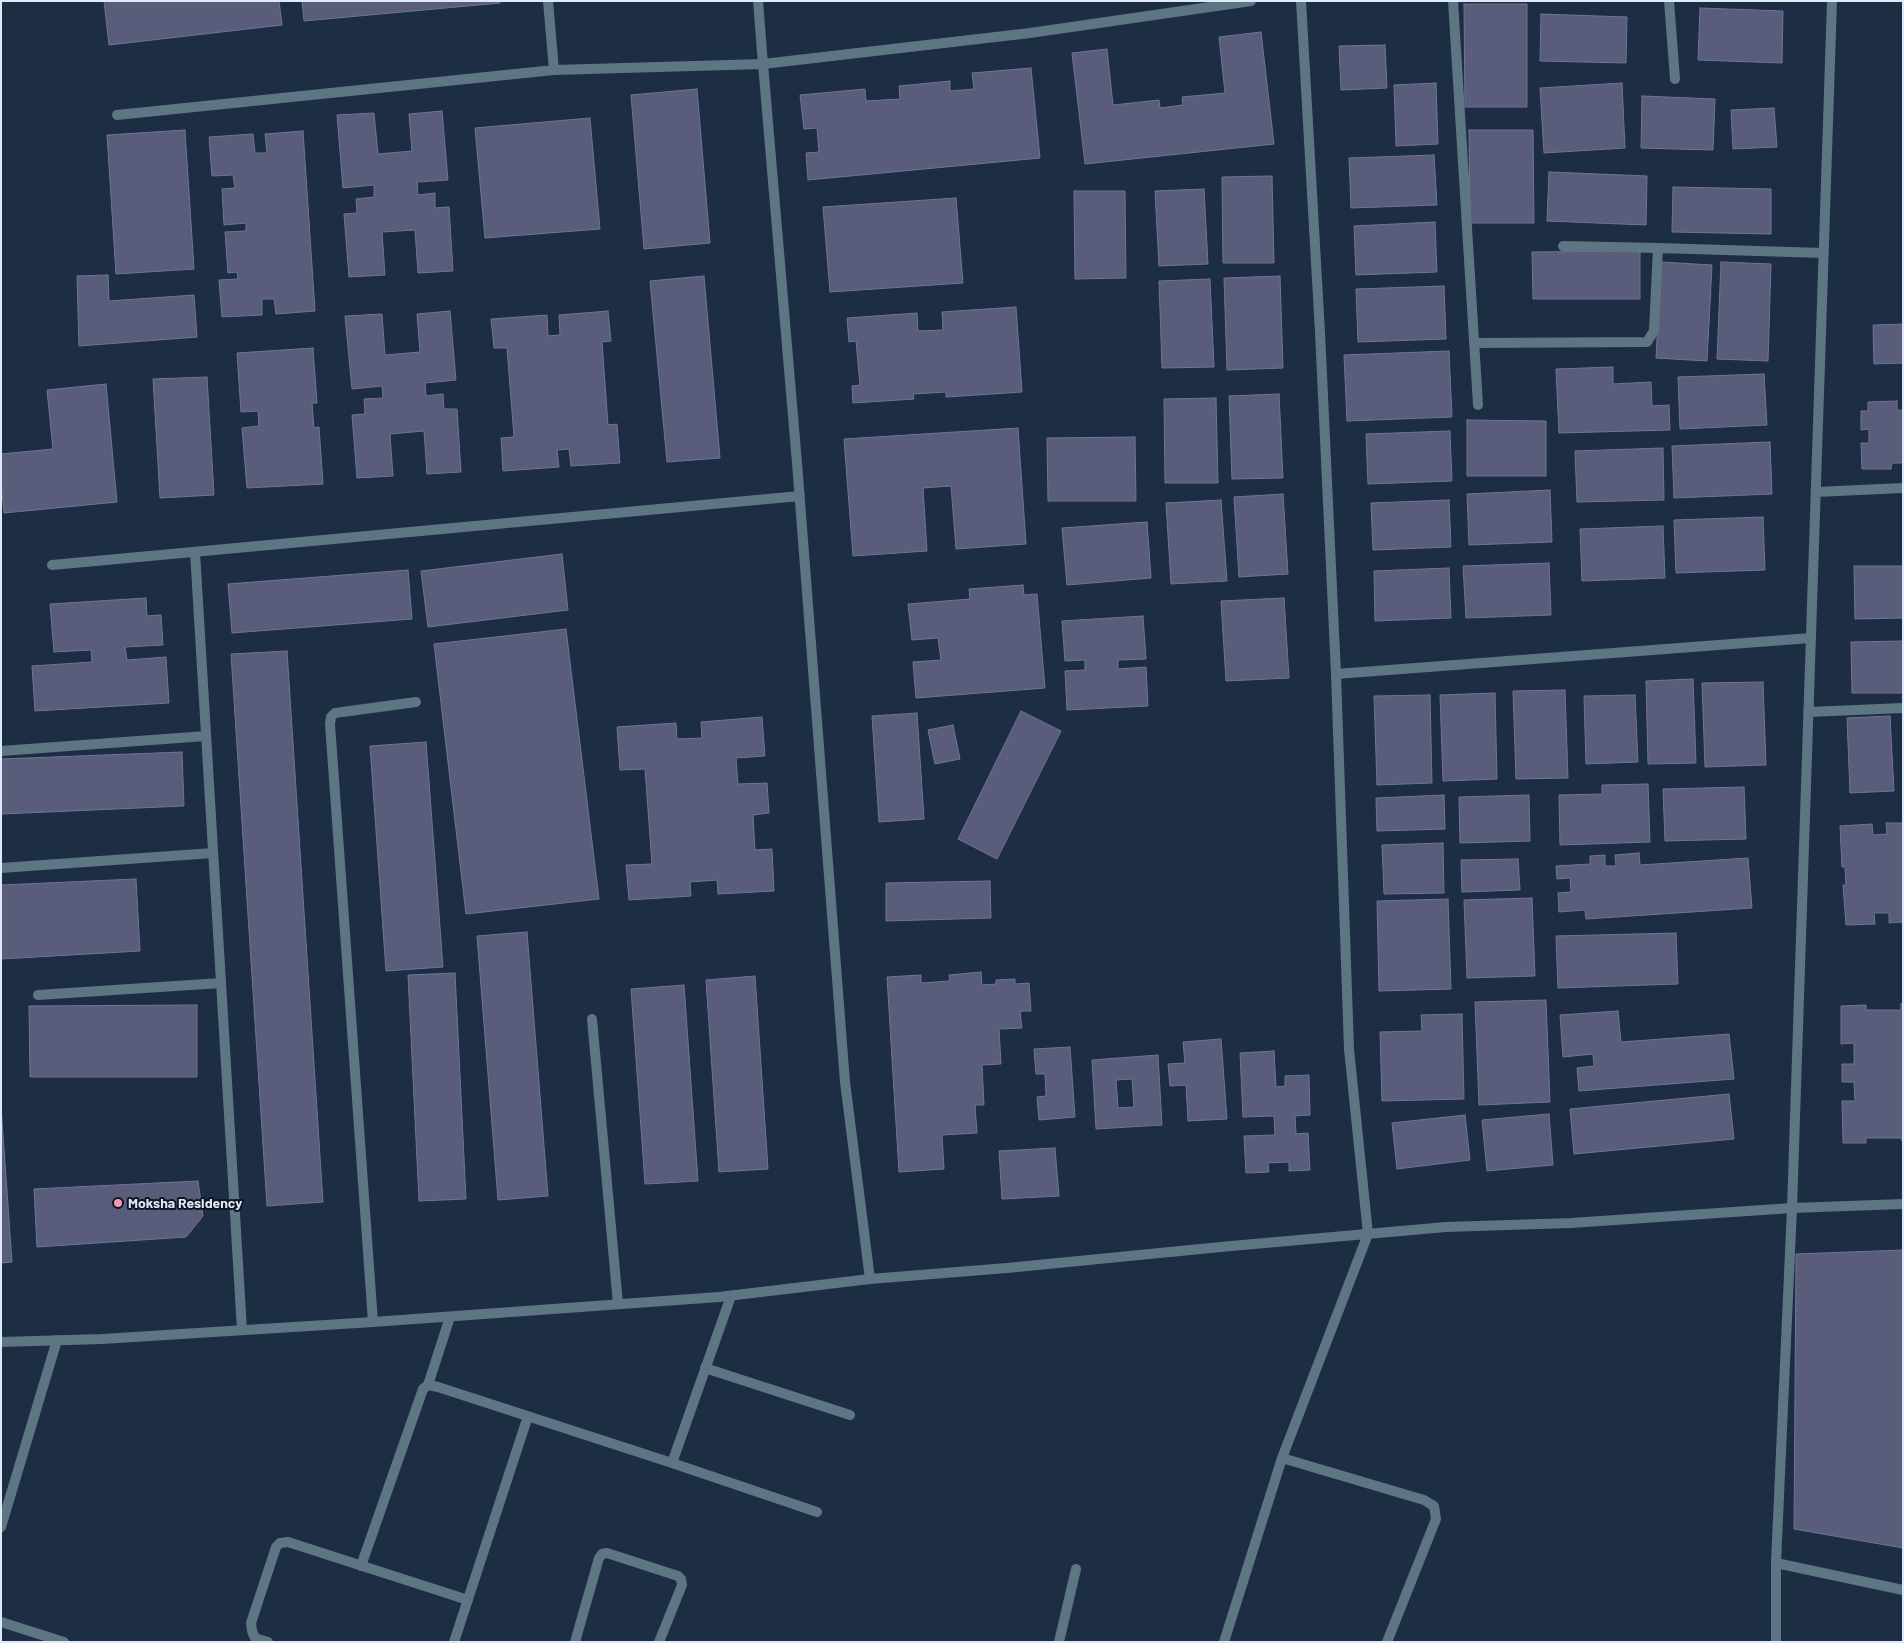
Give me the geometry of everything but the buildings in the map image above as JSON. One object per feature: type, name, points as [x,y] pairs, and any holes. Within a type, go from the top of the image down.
[{"type":"street","points":[[548,1],[554,70]]},
{"type":"street","points":[[758,1],[800,496],[845,1082],[870,1279]]},
{"type":"street","points":[[117,115],[554,70],[763,64],[1030,33],[1251,1]]},
{"type":"street","points":[[1224,1642],[1282,1458],[1368,1234],[1349,1049],[1336,674],[1319,312],[1301,1]]},
{"type":"street","points":[[1454,1],[1478,405]]},
{"type":"street","points":[[1669,1],[1675,79]]},
{"type":"street","points":[[1776,1642],[1776,1563],[1792,1208],[1832,1]]},
{"type":"street","points":[[1563,246],[1824,253]]},
{"type":"street","points":[[1474,343],[1647,342],[1654,331],[1658,248]]},
{"type":"street","points":[[1816,492],[1903,488]]},
{"type":"street","points":[[52,565],[800,496]]},
{"type":"street","points":[[195,552],[242,1330]]},
{"type":"street","points":[[1336,674],[1811,638]]},
{"type":"street","points":[[373,1322],[330,724],[331,717],[336,713],[416,702]]},
{"type":"street","points":[[1808,712],[1903,708]]},
{"type":"street","points":[[1,751],[206,736]]},
{"type":"street","points":[[1,868],[213,853]]},
{"type":"street","points":[[38,995],[221,983]]},
{"type":"street","points":[[592,1019],[618,1304]]},
{"type":"street","points":[[1,1342],[373,1322],[731,1296],[870,1279],[1446,1227],[1571,1223],[1792,1208],[1903,1204]]},
{"type":"street","points":[[672,1463],[731,1296]]},
{"type":"street","points":[[428,1385],[450,1317]]},
{"type":"street","points":[[1,1527],[57,1340]]},
{"type":"street","points":[[705,1368],[850,1415]]},
{"type":"street","points":[[361,1566],[422,1388],[428,1385],[672,1463],[817,1512]]},
{"type":"street","points":[[454,1642],[528,1416]]},
{"type":"street","points":[[1282,1458],[1424,1500],[1434,1506],[1436,1519],[1387,1642]]},
{"type":"street","points":[[268,1642],[255,1638],[251,1623],[276,1547],[280,1543],[288,1542],[468,1600]]},
{"type":"street","points":[[575,1642],[599,1558],[602,1554],[678,1576],[681,1579],[682,1585],[659,1642]]},
{"type":"street","points":[[1776,1563],[1903,1590]]},
{"type":"street","points":[[1058,1642],[1076,1569]]},
{"type":"street","points":[[1,1622],[64,1642]]},
{"type":"place","name":"Moksha Residency","points":[[118,1203]]}]
